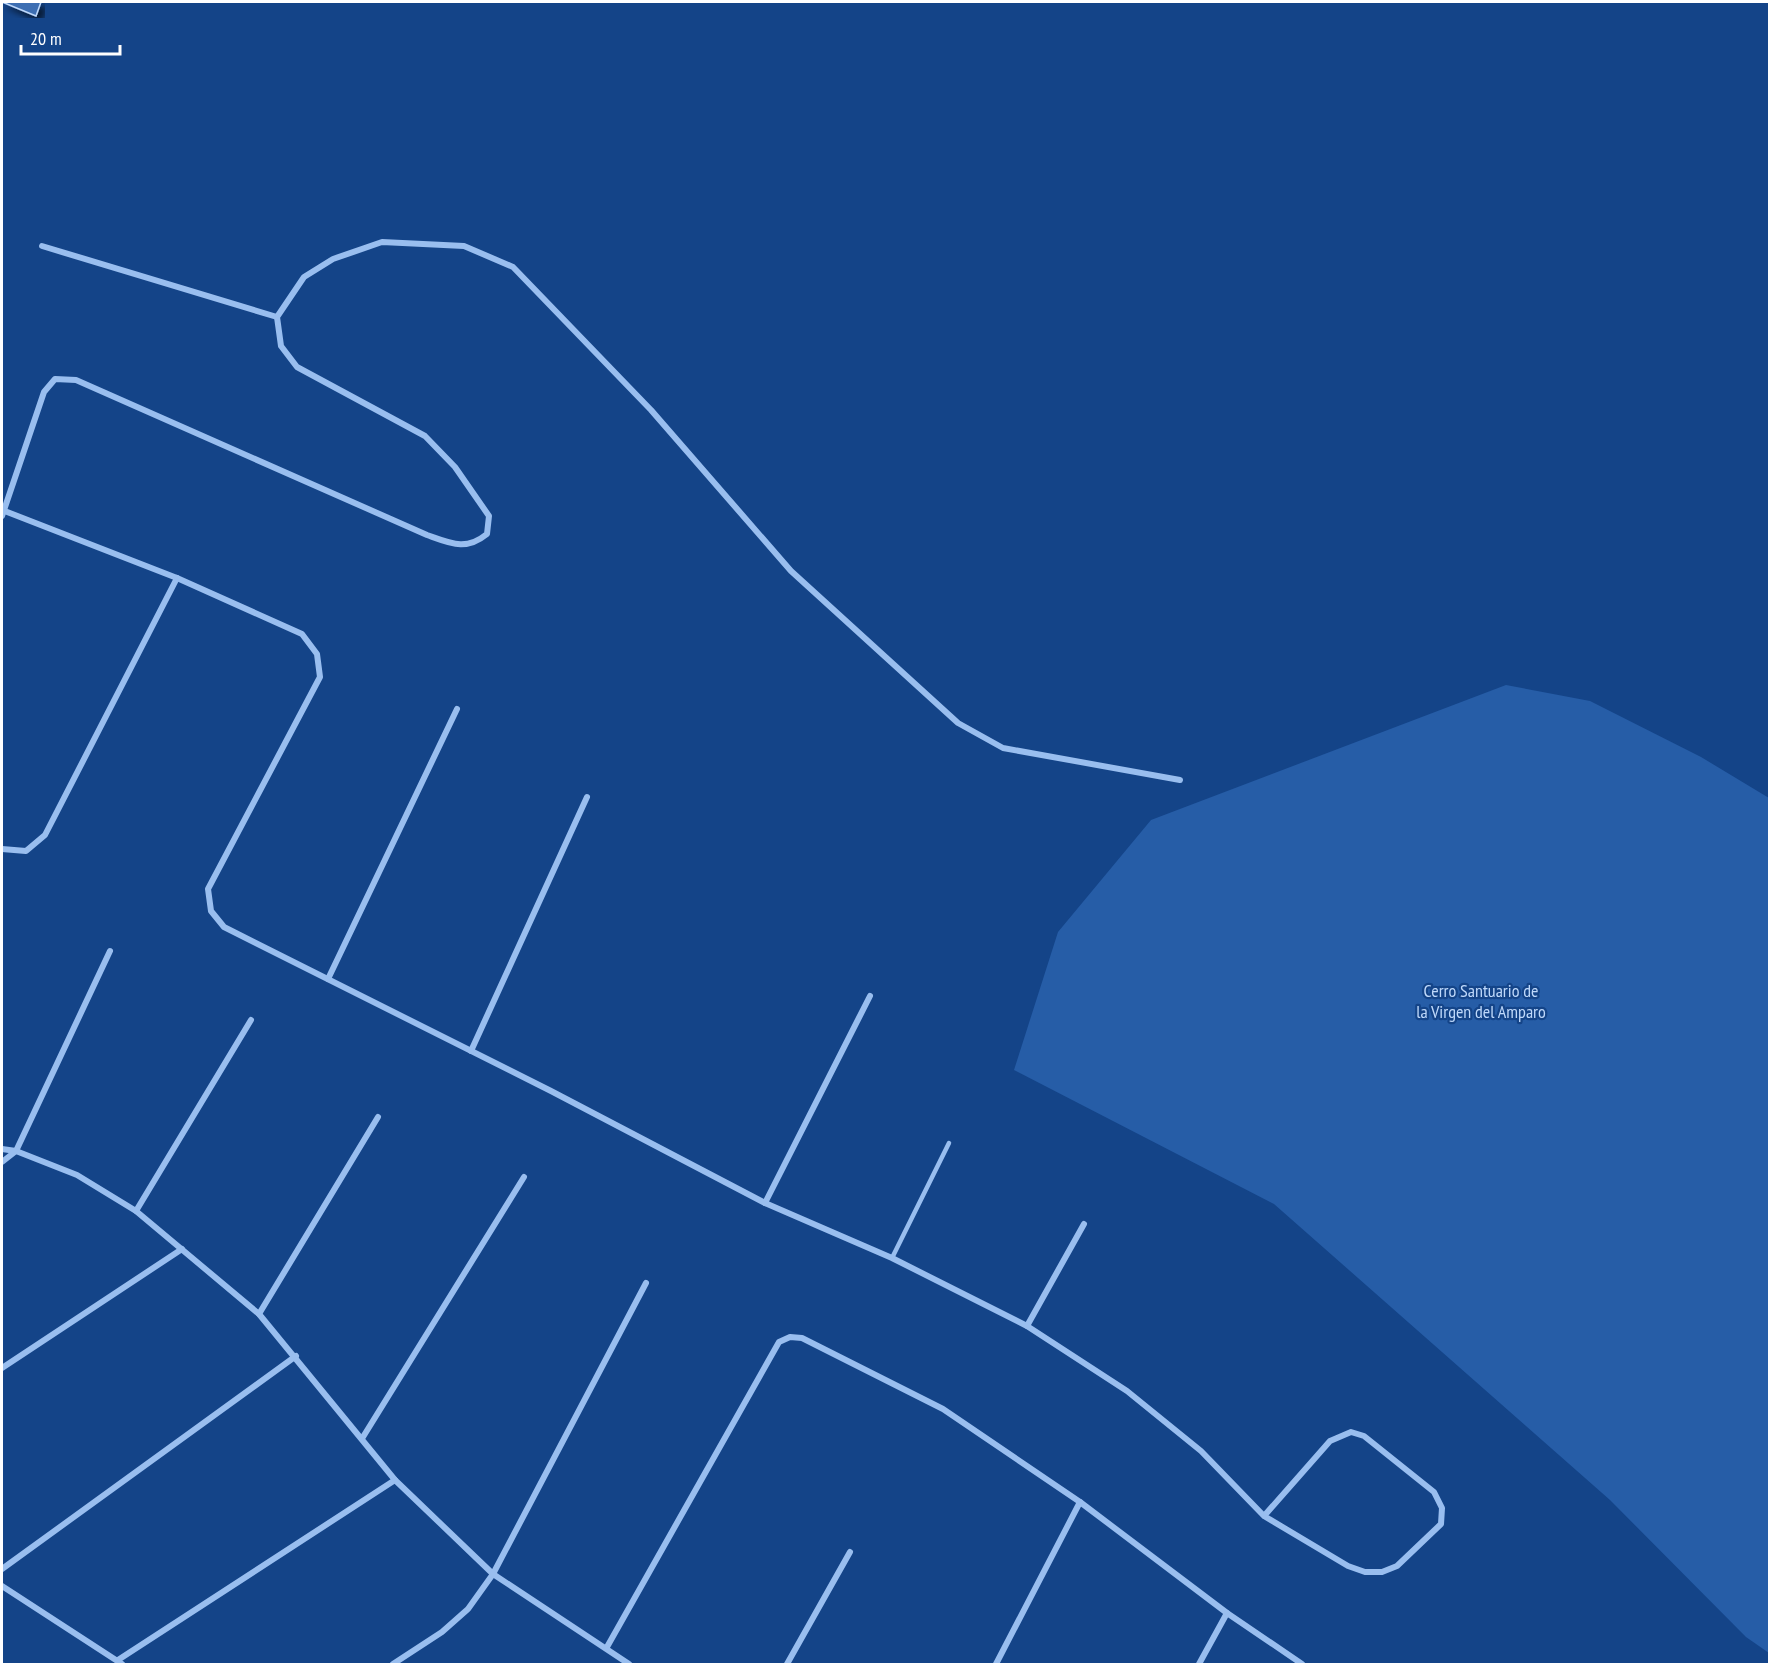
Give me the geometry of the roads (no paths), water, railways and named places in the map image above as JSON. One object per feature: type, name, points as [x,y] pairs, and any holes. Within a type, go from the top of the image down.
[{"type":"street","points":[[1180,780],[1003,748],[958,723],[791,571],[651,410],[513,267],[464,246],[382,242],[333,259],[304,277],[277,317],[281,346],[297,367],[425,436],[455,466],[489,516],[487,534],[474,544],[451,544],[427,536],[76,380],[55,380],[44,392],[2,512],[177,578],[302,634],[317,654],[320,676],[208,889],[211,911],[224,927],[765,1203],[892,1258],[1027,1326],[1127,1391],[1201,1450],[1264,1516],[1348,1566],[1365,1572],[1382,1572],[1397,1566],[1440,1524],[1442,1508],[1434,1492],[1364,1436],[1351,1432],[1330,1441],[1264,1516]]},
{"type":"street","points":[[42,246],[277,317]]},
{"type":"street","points":[[2,849],[26,851],[45,834],[177,578]]},
{"type":"street","points":[[328,979],[457,709]]},
{"type":"street","points":[[471,1051],[587,797]]},
{"type":"street","points":[[2,1162],[16,1151],[110,951]]},
{"type":"street","points":[[765,1203],[870,996]]},
{"type":"street","points":[[136,1211],[251,1020]]},
{"type":"street","points":[[259,1314],[378,1118]]},
{"type":"street","points":[[2,1149],[16,1151],[77,1175],[136,1211],[259,1314],[363,1437],[395,1480],[493,1574],[607,1647],[629,1665]]},
{"type":"street","points":[[363,1437],[524,1177]]},
{"type":"street","points":[[1027,1326],[1084,1224]]},
{"type":"street","points":[[2,1368],[182,1250]]},
{"type":"street","points":[[393,1665],[442,1632],[468,1609],[493,1574],[646,1283]]},
{"type":"street","points":[[607,1647],[779,1342],[790,1337],[802,1338],[943,1409],[1080,1502],[1227,1613],[1302,1665]]},
{"type":"street","points":[[2,1569],[296,1356]]},
{"type":"street","points":[[2,1586],[120,1662],[395,1480]]},
{"type":"street","points":[[996,1665],[1080,1502]]},
{"type":"street","points":[[787,1665],[850,1551]]},
{"type":"street","points":[[1198,1665],[1227,1613]]},
{"type":"lane","points":[[892,1258],[950,1143]]},
{"type":"park label","name":"Cerro Santuario de la Virgen del Amparo","points":[[1481,1001]]}]
